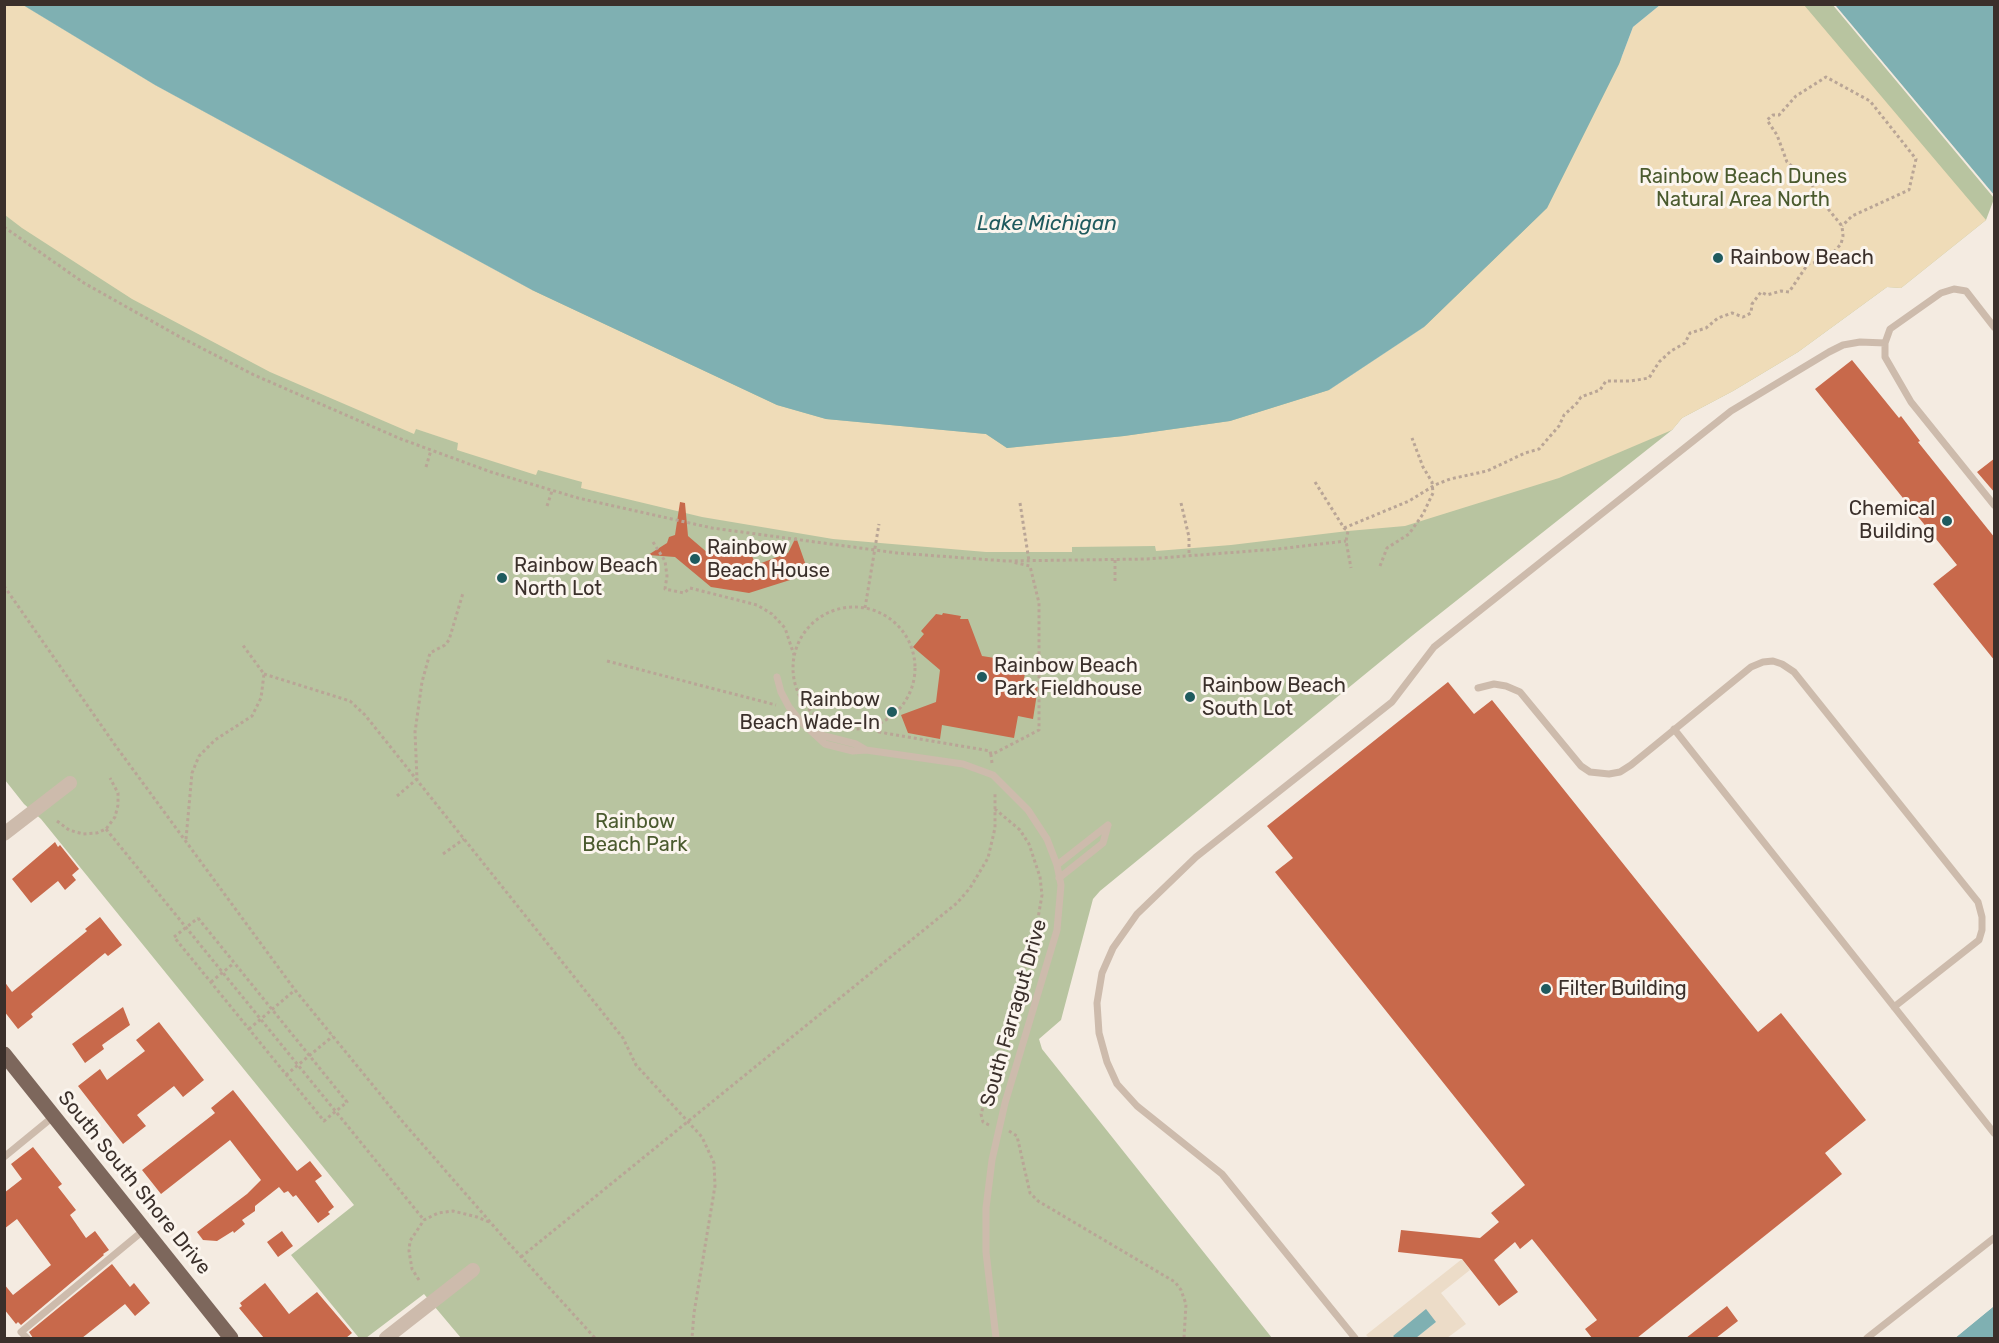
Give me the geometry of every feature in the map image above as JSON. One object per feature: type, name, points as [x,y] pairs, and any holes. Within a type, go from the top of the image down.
[{"type":"main road","name":"South South Shore Drive","points":[[4,1054],[231,1338]]},
{"type":"street","points":[[4,834],[70,783]]},
{"type":"street","points":[[386,1338],[472,1270]]},
{"type":"lane","points":[[1995,327],[1966,291],[1954,289],[1941,293],[1890,330],[1885,343],[1885,357],[1911,402],[1995,505]]},
{"type":"lane","points":[[1355,1338],[1222,1174],[1137,1106],[1117,1084],[1107,1062],[1099,1033],[1097,1003],[1102,973],[1113,948],[1137,914],[1196,857],[1392,702],[1434,647],[1731,411],[1844,345],[1860,342],[1885,343]]},
{"type":"lane","points":[[1478,688],[1494,684],[1520,692],[1581,766],[1590,772],[1610,774],[1620,772],[1751,667],[1773,661],[1794,672],[1977,902],[1982,917],[1982,930],[1978,940],[1894,1007]]},
{"type":"lane","name":"South Farragut Drive","points":[[777,678],[789,707],[801,722],[825,744],[853,751],[866,750],[963,764],[993,775],[1028,810],[1047,838],[1057,865],[1060,909],[1057,930],[1005,1103],[992,1160],[986,1208],[986,1252],[996,1338]]},
{"type":"lane","points":[[1674,729],[1995,1133]]},
{"type":"lane","points":[[1057,865],[1108,825],[1103,843],[1059,878]]},
{"type":"lane","points":[[4,1157],[54,1116]]},
{"type":"lane","points":[[27,1338],[21,1332],[145,1230]]},
{"type":"lane","points":[[1868,1338],[1995,1238]]},
{"type":"path","points":[[1344,528],[1408,501],[1450,478],[1487,471],[1539,448],[1581,397],[1600,390],[1606,381],[1649,378],[1659,362],[1671,351],[1685,343],[1690,333],[1706,328],[1718,318],[1732,313],[1743,318],[1751,313],[1752,304],[1761,292],[1767,295],[1781,291],[1789,292],[1809,264],[1821,261],[1837,250],[1843,236],[1842,226],[1816,194],[1812,184],[1787,162],[1777,135],[1767,120],[1773,115],[1779,115],[1796,96],[1827,77],[1870,101],[1916,159],[1909,190],[1852,216],[1842,226]]},
{"type":"path","points":[[4,226],[84,283],[180,337],[317,404],[491,472],[552,490],[712,528],[874,550],[1006,561],[1115,560],[1189,556],[1346,541]]},
{"type":"path","points":[[1380,566],[1387,548],[1409,534],[1430,500],[1432,482],[1423,467],[1412,438]]},
{"type":"path","points":[[426,467],[431,450]]},
{"type":"path","points":[[1315,482],[1348,531],[1346,541],[1351,568]]},
{"type":"path","points":[[547,506],[552,490]]},
{"type":"path","points":[[1020,503],[1029,561]]},
{"type":"path","points":[[1181,503],[1189,537],[1189,556]]},
{"type":"path","points":[[865,608],[879,524]]},
{"type":"path","points":[[653,542],[665,561],[666,589],[684,593],[690,588],[757,605],[772,614],[785,628],[795,655]]},
{"type":"path","points":[[1115,560],[1115,584]]},
{"type":"path","points":[[991,755],[1039,730],[1040,603],[1030,566],[1006,561]]},
{"type":"path","points":[[4,586],[115,746],[295,990],[403,1122],[595,1338]]},
{"type":"path","points":[[417,779],[415,732],[430,653],[445,645],[449,640],[463,593]]},
{"type":"path","points":[[865,608],[881,613],[901,629],[910,643],[915,660],[914,685],[907,701],[896,714],[876,726],[857,730],[840,728],[825,722],[809,710],[802,699],[795,684],[793,668],[795,655],[802,637],[818,619],[840,609],[865,608]]},
{"type":"path","points":[[242,644],[264,674],[350,701],[365,715],[622,1038],[636,1065],[702,1137],[711,1153],[715,1186],[692,1338]]},
{"type":"path","points":[[607,661],[763,703],[809,710]]},
{"type":"path","points":[[186,841],[192,773],[195,764],[206,747],[252,716],[261,698],[264,674]]},
{"type":"path","points":[[876,726],[879,732],[990,751],[993,775]]},
{"type":"path","points":[[57,821],[69,830],[83,834],[97,833],[106,829],[115,817],[118,805],[118,794],[110,778]]},
{"type":"path","points":[[397,796],[417,779]]},
{"type":"path","points":[[521,1257],[957,903],[970,888],[988,858],[995,828],[995,808],[1020,830],[1029,844],[1040,877],[1041,895],[1036,930],[981,1114],[983,1122],[989,1125]]},
{"type":"path","points":[[106,829],[424,1220]]},
{"type":"path","points":[[443,854],[464,839]]},
{"type":"path","points":[[198,918],[348,1102],[324,1121],[174,937],[186,927],[198,918]]},
{"type":"path","points":[[211,982],[234,963]]},
{"type":"path","points":[[249,1029],[295,990]]},
{"type":"path","points":[[286,1075],[333,1036]]},
{"type":"path","points":[[1010,1131],[1017,1136],[1030,1192],[1038,1201],[1046,1208],[1174,1282],[1181,1290],[1186,1304],[1184,1338]]},
{"type":"path","points":[[419,1280],[412,1269],[409,1251],[410,1241],[424,1220],[438,1213],[453,1211],[477,1216],[491,1223]]},
{"type":"green space","name":"Rainbow Beach Park","points":[[5,5],[23,5],[155,85],[532,290],[1329,390],[1424,327],[1660,5],[1835,5],[1994,195],[1994,199],[1986,220],[1901,288],[1887,287],[1798,352],[1682,418],[1672,430],[1413,635],[1093,899],[1061,1020],[1039,1039],[1042,1049],[1272,1338],[461,1338],[424,1294],[366,1338],[359,1338],[291,1255],[354,1205],[41,819],[24,804],[5,780]]},
{"type":"sand","name":"Rainbow Beach","points":[[5,5],[23,5],[155,85],[532,290],[777,405],[826,419],[986,434],[1007,448],[1124,436],[1230,421],[1329,390],[1424,327],[1547,208],[1619,64],[1633,27],[1660,5],[1804,5],[1986,220],[1901,288],[1887,287],[1798,352],[1682,418],[1672,430],[1559,478],[1405,526],[1156,551],[1155,546],[1072,547],[1072,552],[986,552],[833,539],[702,517],[581,488],[582,482],[538,470],[536,475],[457,450],[458,443],[416,429],[414,434],[270,372],[132,299],[5,215]]},
{"type":"shaded area","points":[[1462,1259],[1470,1270],[1441,1293],[1466,1324],[1447,1338],[1416,1338],[1436,1322],[1393,1336],[1395,1338],[1369,1338],[1366,1335]]},
{"type":"water","name":"Lake Michigan","points":[[23,5],[1660,5],[1633,27],[1619,64],[1547,208],[1424,327],[1329,390],[1230,421],[1124,436],[1007,448],[986,434],[826,419],[777,405],[532,290],[155,85]]},
{"type":"water","points":[[1835,5],[1994,5],[1994,195]]},
{"type":"water","points":[[1994,1306],[1994,1338],[1955,1338]]},
{"type":"water","points":[[1426,1309],[1436,1322],[1416,1338],[1395,1338],[1393,1336]]},
{"type":"pier","points":[[1832,4],[1994,195],[1994,198]]},
{"type":"pier","points":[[1994,1304],[1955,1338],[1952,1338]]},
{"type":"building","name":"Chemical Building","points":[[1852,360],[1899,418],[1901,416],[1920,441],[1918,442],[1995,538],[1995,661],[1933,584],[1957,565],[1815,389]]},
{"type":"building","points":[[1995,458],[1995,493],[1977,472]]},
{"type":"building","name":"Rainbow Beach House","points":[[680,502],[685,503],[688,536],[709,554],[723,549],[730,553],[734,551],[751,554],[756,565],[788,553],[796,537],[809,574],[749,593],[711,587],[675,557],[648,555],[667,543],[669,537],[675,535]]},
{"type":"building","name":"Rainbow Beach Park Fieldhouse","points":[[943,613],[961,616],[960,619],[968,619],[982,656],[1027,663],[1023,684],[1038,687],[1033,719],[1018,716],[1014,738],[942,725],[940,739],[908,733],[901,715],[936,702],[940,670],[913,647],[924,634],[921,631],[936,614],[942,615]]},
{"type":"building","name":"Filter Building","points":[[1448,682],[1474,714],[1492,700],[1758,1032],[1781,1013],[1866,1120],[1825,1153],[1842,1174],[1637,1338],[1592,1338],[1585,1329],[1597,1320],[1532,1239],[1520,1249],[1515,1242],[1494,1260],[1518,1292],[1499,1306],[1462,1259],[1398,1252],[1401,1230],[1480,1238],[1499,1222],[1491,1213],[1525,1185],[1275,872],[1293,858],[1267,826]]},
{"type":"building","points":[[55,842],[79,869],[72,875],[76,880],[65,890],[58,881],[31,903],[12,879]]},
{"type":"building","points":[[100,917],[122,945],[108,956],[105,953],[31,1014],[33,1017],[18,1029],[4,1011],[4,981],[12,992],[87,931],[85,929]]},
{"type":"building","points":[[123,1007],[130,1025],[102,1045],[104,1049],[85,1063],[72,1044]]},
{"type":"building","points":[[159,1022],[204,1080],[183,1097],[174,1086],[137,1115],[146,1126],[123,1144],[78,1086],[100,1069],[107,1080],[145,1051],[136,1040]]},
{"type":"building","points":[[233,1090],[297,1171],[310,1161],[322,1176],[315,1181],[334,1207],[328,1212],[330,1214],[318,1223],[296,1195],[293,1197],[288,1191],[284,1193],[279,1187],[255,1206],[255,1211],[242,1220],[245,1224],[234,1233],[233,1231],[217,1241],[203,1240],[197,1232],[247,1194],[261,1180],[230,1140],[161,1194],[142,1170],[215,1113],[211,1108]]},
{"type":"building","points":[[33,1147],[62,1184],[58,1187],[76,1210],[70,1215],[86,1238],[95,1231],[109,1250],[21,1325],[18,1322],[16,1324],[4,1309],[4,1284],[13,1295],[51,1265],[17,1219],[4,1229],[4,1193],[22,1179],[11,1164]]},
{"type":"building","points":[[282,1231],[293,1246],[278,1257],[267,1242]]},
{"type":"building","points":[[112,1264],[130,1287],[134,1283],[150,1303],[135,1316],[125,1304],[82,1338],[33,1338],[29,1332]]},
{"type":"building","points":[[265,1283],[289,1314],[317,1292],[352,1333],[346,1338],[264,1338],[239,1308],[242,1306],[240,1303]]},
{"type":"building","points":[[1727,1306],[1738,1321],[1716,1338],[1686,1338]]},
{"type":"place","name":"Rainbow Beach","points":[[1718,258]]},
{"type":"place","name":"Chemical Building","points":[[1947,521]]},
{"type":"place","name":"Rainbow Beach House","points":[[695,559]]},
{"type":"place","name":"Rainbow Beach North Lot","points":[[502,578]]},
{"type":"place","name":"Rainbow Beach Park Fieldhouse","points":[[982,677]]},
{"type":"place","name":"Rainbow Beach South Lot","points":[[1190,697]]},
{"type":"place","name":"Rainbow Beach Wade-In","points":[[892,712]]},
{"type":"place","name":"Filter Building","points":[[1546,989]]},
{"type":"park label","name":"Rainbow Beach Dunes Natural Area North","points":[[1743,188]]}]
